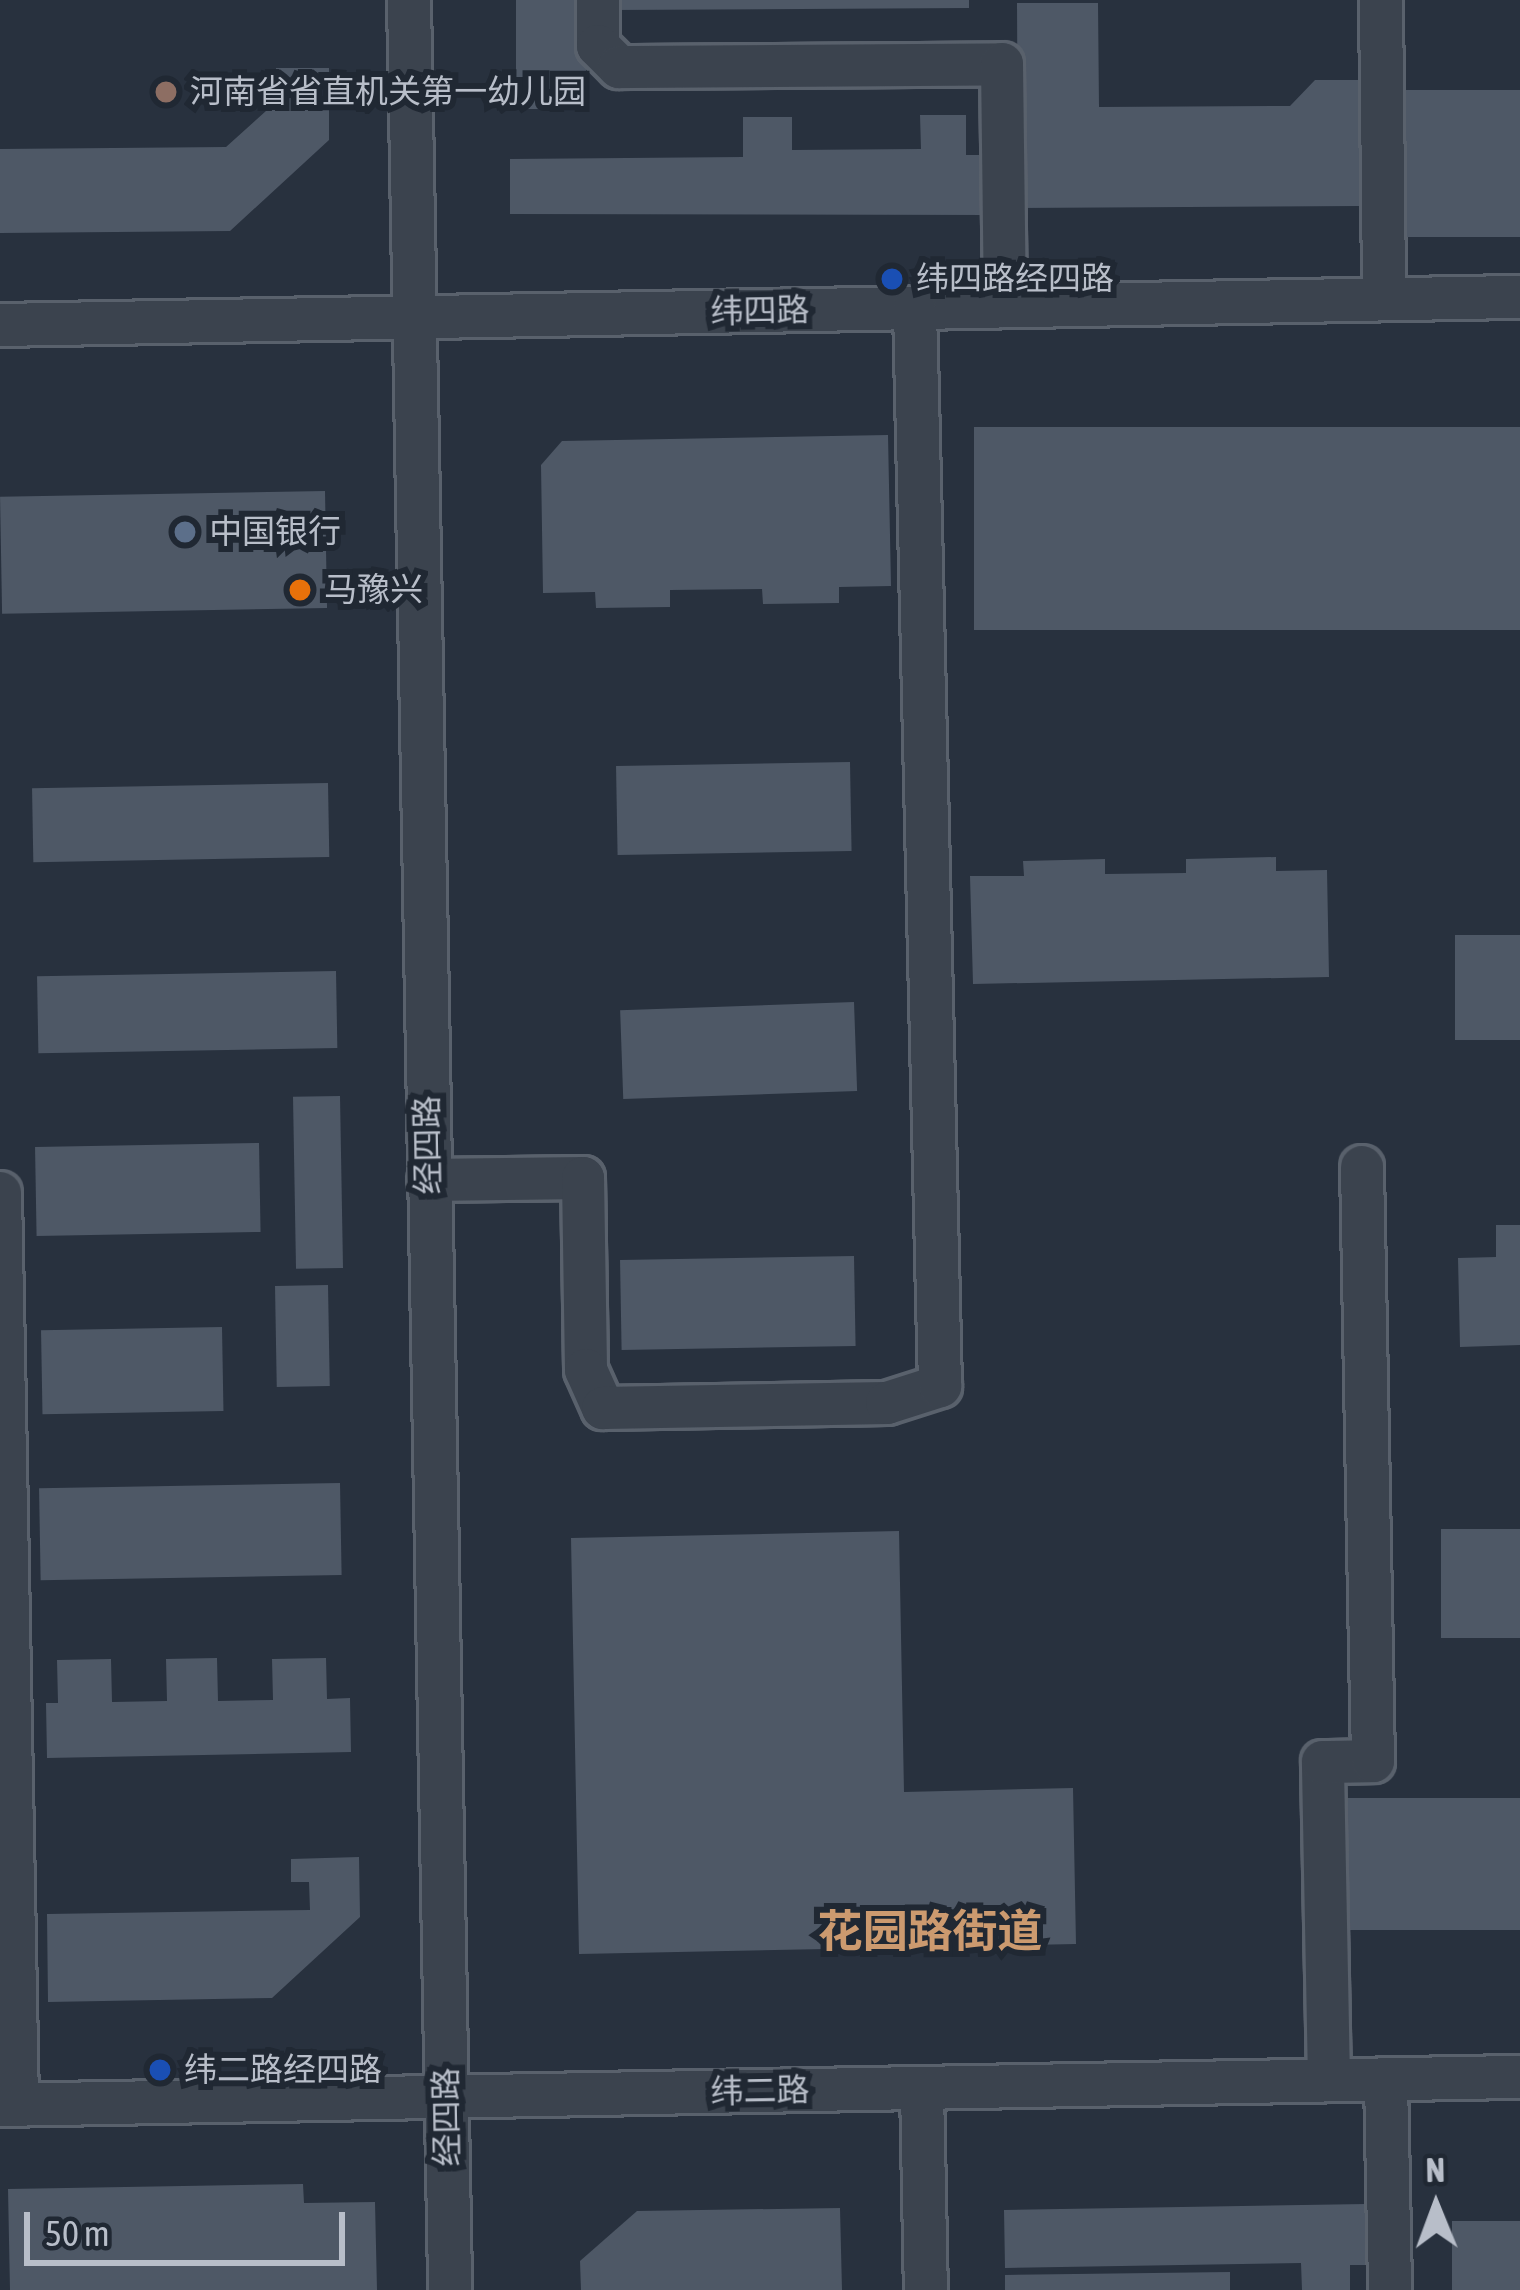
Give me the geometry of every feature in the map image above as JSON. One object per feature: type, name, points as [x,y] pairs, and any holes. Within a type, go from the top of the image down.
[{"type":"street","name":"经四路","points":[[409,0],[450,2290]]},
{"type":"street","points":[[598,0],[598,46],[620,68],[1003,64],[1005,307]]},
{"type":"street","points":[[1382,0],[1384,299]]},
{"type":"street","name":"纬四路","points":[[0,325],[1520,297]]},
{"type":"street","points":[[429,1180],[583,1178],[586,1370],[603,1408],[887,1403],[940,1386],[915,308]]},
{"type":"street","points":[[1329,2080],[1323,1762],[1373,1761],[1362,1167]]},
{"type":"street","points":[[0,1193],[9,2105]]},
{"type":"street","name":"纬二路","points":[[9,2105],[1520,2077]]},
{"type":"street","points":[[1385,2080],[1390,2290]]},
{"type":"street","points":[[922,2088],[926,2290]]},
{"type":"building","points":[[516,0],[586,0],[586,109],[516,109]]},
{"type":"building","points":[[612,0],[969,0],[969,8],[612,10]]},
{"type":"building","points":[[1017,3],[1098,3],[1099,107],[1290,106],[1315,80],[1359,80],[1360,206],[1018,208]]},
{"type":"building","points":[[276,68],[329,68],[329,140],[230,231],[0,233],[0,149],[226,147],[276,102]]},
{"type":"building","points":[[1401,90],[1520,90],[1520,237],[1401,237]]},
{"type":"building","points":[[920,115],[966,115],[966,155],[991,155],[991,215],[510,214],[510,159],[743,157],[743,117],[792,117],[792,150],[921,149]]},
{"type":"building","points":[[974,427],[1520,427],[1520,630],[974,630]]},
{"type":"building","points":[[888,435],[891,586],[839,587],[839,603],[763,604],[762,589],[670,590],[670,607],[596,608],[595,592],[543,593],[541,465],[562,441]]},
{"type":"building","points":[[325,491],[327,608],[2,614],[0,497]]},
{"type":"building","points":[[850,762],[852,851],[618,855],[616,766]]},
{"type":"building","points":[[328,783],[329,857],[33,862],[32,788]]},
{"type":"building","points":[[1276,857],[1276,871],[1327,870],[1329,977],[973,984],[970,876],[1024,876],[1023,861],[1105,859],[1105,874],[1186,873],[1186,859]]},
{"type":"building","points":[[1455,935],[1520,935],[1520,1040],[1455,1040]]},
{"type":"building","points":[[336,971],[337,1048],[38,1053],[37,976]]},
{"type":"building","points":[[854,1002],[857,1091],[623,1099],[620,1010]]},
{"type":"building","points":[[340,1096],[343,1268],[296,1269],[293,1097]]},
{"type":"building","points":[[259,1143],[261,1232],[37,1236],[35,1147]]},
{"type":"building","points":[[1496,1225],[1520,1225],[1520,1345],[1460,1347],[1458,1258],[1496,1257]]},
{"type":"building","points":[[854,1256],[856,1346],[622,1350],[620,1260]]},
{"type":"building","points":[[328,1285],[330,1386],[277,1387],[275,1286]]},
{"type":"building","points":[[222,1327],[223,1411],[42,1414],[41,1330]]},
{"type":"building","points":[[340,1483],[342,1575],[41,1580],[39,1488]]},
{"type":"building","points":[[1441,1529],[1520,1529],[1520,1638],[1441,1638]]},
{"type":"building","points":[[899,1531],[904,1792],[1073,1788],[1076,1944],[579,1954],[571,1538]]},
{"type":"building","points":[[217,1658],[218,1701],[273,1700],[272,1659],[326,1658],[327,1699],[350,1698],[351,1752],[47,1758],[46,1703],[58,1703],[57,1660],[111,1659],[112,1702],[167,1701],[166,1659]]},
{"type":"building","points":[[1340,1798],[1520,1798],[1520,1930],[1340,1930]]},
{"type":"building","points":[[359,1857],[360,1917],[272,1998],[48,2002],[47,1914],[310,1910],[309,1882],[291,1882],[291,1859]]},
{"type":"building","points":[[303,2184],[304,2203],[375,2202],[377,2290],[10,2290],[8,2189]]},
{"type":"building","points":[[1366,2204],[1368,2265],[1350,2265],[1350,2290],[1302,2290],[1301,2263],[1005,2268],[1004,2210]]},
{"type":"building","points":[[840,2208],[842,2290],[581,2290],[580,2261],[637,2211]]},
{"type":"building","points":[[1452,2221],[1520,2221],[1520,2290],[1452,2290]]},
{"type":"building","points":[[1230,2272],[1230,2290],[1005,2290],[1005,2275]]},
{"type":"place","name":"河南省省直机关第一幼儿园","points":[[166,92]]},
{"type":"place","name":"纬四路经四路","points":[[892,279]]},
{"type":"place","name":"中国银行","points":[[185,532]]},
{"type":"place","name":"马豫兴","points":[[300,590]]},
{"type":"place","name":"纬二路经四路","points":[[160,2070]]},
{"type":"district","name":"花园路街道","points":[[930,1932]]}]
